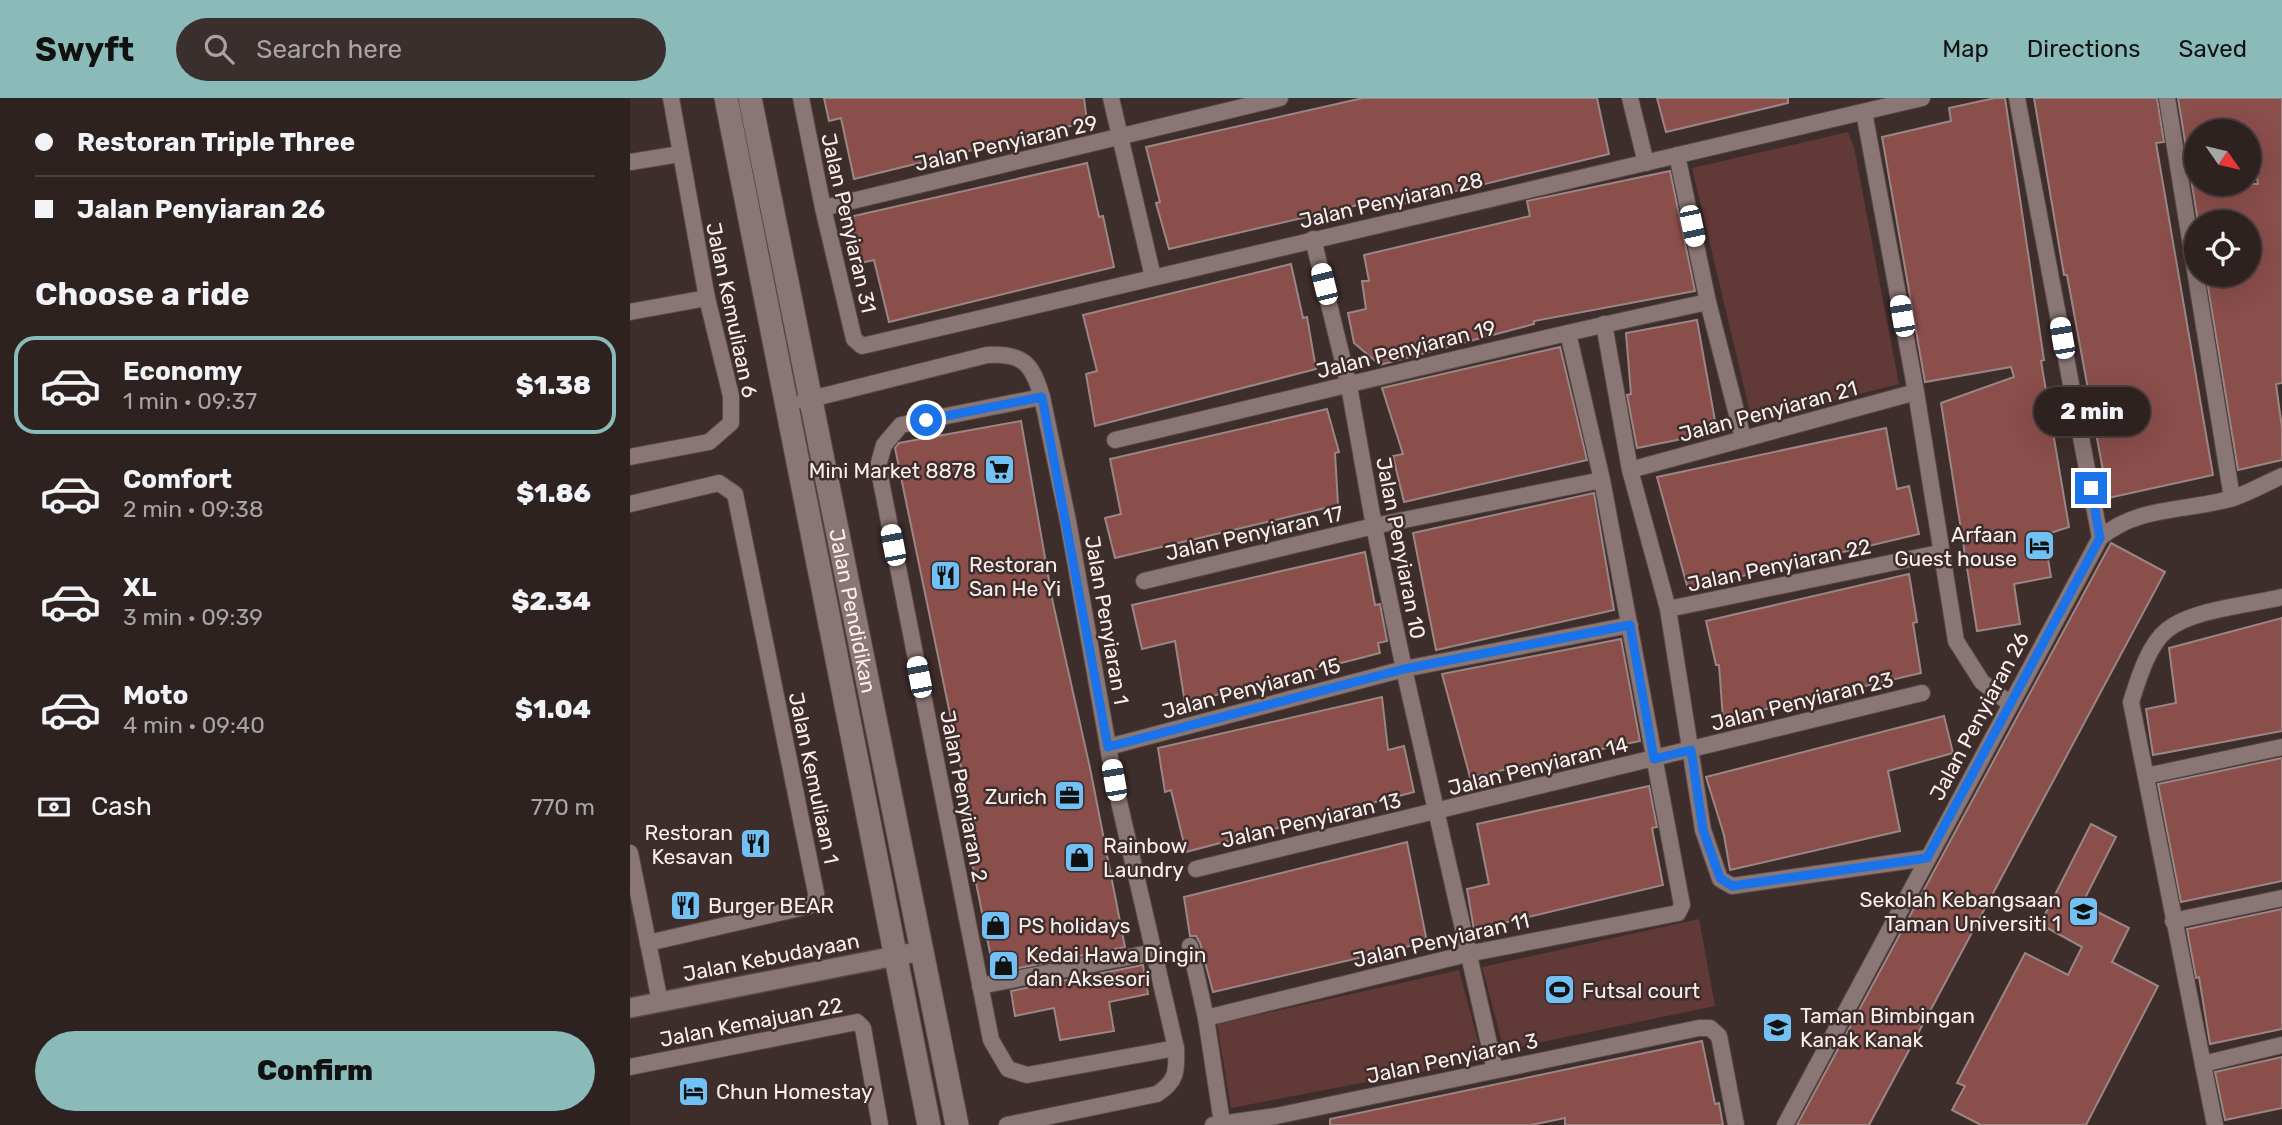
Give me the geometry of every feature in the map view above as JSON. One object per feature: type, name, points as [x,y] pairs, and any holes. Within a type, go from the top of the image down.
[{"type":"main road","name":"Jalan Pendidikan","points":[[726,98],[789,404],[929,1125]]},
{"type":"main road","name":"Jalan Pendidikan","points":[[750,98],[957,1125]]},
{"type":"street","name":"Jalan Kemuliaan 6","points":[[630,457],[709,442],[732,423],[731,396],[706,298],[671,98]]},
{"type":"street","name":"Jalan Penyiaran 31","points":[[801,98],[823,208],[854,339],[859,345],[870,345]]},
{"type":"street","points":[[1111,98],[1153,277]]},
{"type":"street","name":"Jalan Penyiaran 29","points":[[823,208],[1280,98]]},
{"type":"street","points":[[1630,98],[1646,163]]},
{"type":"street","name":"Jalan Penyiaran 28","points":[[870,345],[1313,239],[1864,112],[1885,102],[1922,98]]},
{"type":"street","points":[[2017,98],[2100,538],[2125,520],[2157,510],[2232,498],[2282,476]]},
{"type":"street","points":[[2167,98],[2232,498]]},
{"type":"street","points":[[1864,112],[1916,392],[1939,553],[1956,641],[1982,682],[2009,703]]},
{"type":"street","points":[[630,162],[680,154]]},
{"type":"street","points":[[1677,155],[1708,302],[1743,438]]},
{"type":"street","name":"Jalan Penyiaran 10","points":[[1313,239],[1349,386],[1374,526],[1404,669],[1495,1070]]},
{"type":"street","points":[[630,312],[706,298]]},
{"type":"street","name":"Jalan Penyiaran 19","points":[[1115,440],[1349,386],[1545,336],[1708,302]]},
{"type":"street","points":[[1604,324],[1630,470],[1668,609],[1703,830],[1720,878],[1732,886],[1927,858]]},
{"type":"street","points":[[1568,333],[1602,480],[1654,759]]},
{"type":"street","name":"Jalan Penyiaran 1","points":[[789,404],[987,355],[1008,354],[1024,360],[1036,377],[1108,747],[1175,1048],[1177,1073],[1171,1085],[1157,1094],[1007,1125]]},
{"type":"street","name":"Jalan Penyiaran 21","points":[[1630,470],[1916,392]]},
{"type":"street","name":"Jalan Penyiaran 2","points":[[1042,397],[901,425],[884,445],[878,466],[991,1040],[1008,1069],[1027,1075],[1175,1048]]},
{"type":"street","name":"Jalan Penyiaran 17","points":[[1144,581],[1374,526],[1602,480]]},
{"type":"street","name":"Jalan Kemuliaan 1","points":[[630,504],[719,483],[735,494],[816,900],[809,906],[648,943]]},
{"type":"street","name":"Jalan Penyiaran 26","points":[[1785,1125],[2009,703],[2100,538]]},
{"type":"street","name":"Jalan Penyiaran 22","points":[[1668,609],[1939,553]]},
{"type":"street","points":[[2215,1125],[2131,702],[2148,659],[2165,632],[2180,621],[2282,597]]},
{"type":"street","name":"Jalan Penyiaran 15","points":[[1108,747],[1404,669],[1630,625]]},
{"type":"street","name":"Jalan Penyiaran 23","points":[[1691,750],[1922,693]]},
{"type":"street","points":[[2146,776],[2282,747]]},
{"type":"street","name":"Jalan Penyiaran 14","points":[[1436,813],[1691,750]]},
{"type":"street","name":"Jalan Penyiaran 11","points":[[1206,1018],[1467,954],[1678,913],[1682,905],[1654,759]]},
{"type":"street","name":"Jalan Penyiaran 13","points":[[1196,869],[1436,813]]},
{"type":"street","points":[[630,853],[660,1002]]},
{"type":"street","points":[[2173,921],[2282,898]]},
{"type":"street","points":[[1190,946],[1206,1018],[1218,1124]]},
{"type":"street","name":"Jalan Kebudayaan","points":[[630,1008],[921,951]]},
{"type":"street","points":[[981,986],[1154,952]]},
{"type":"street","name":"Jalan Kemajuan 22","points":[[630,1068],[857,1022],[863,1028],[880,1125]]},
{"type":"street","name":"Jalan Penyiaran 3","points":[[1218,1124],[1277,1120],[1495,1070],[1699,1028],[1710,1028],[1719,1035],[1736,1125]]},
{"type":"street","points":[[2203,1064],[2282,1045]]},
{"type":"shaded area","points":[[1848,132],[1854,147],[1899,384],[1752,421],[1692,168]]},
{"type":"shaded area","points":[[1699,919],[1715,1006],[1504,1050],[1482,967]]},
{"type":"shaded area","points":[[1459,970],[1483,1060],[1231,1108],[1217,1024]]},
{"type":"building","points":[[824,98],[1084,98],[1087,122],[854,179],[841,118],[829,121]]},
{"type":"building","points":[[1363,98],[1597,98],[1609,154],[1402,204],[1401,195],[1169,249],[1156,203],[1160,202],[1146,147]]},
{"type":"building","points":[[1657,98],[1788,98],[1788,103],[1666,132]]},
{"type":"building","points":[[2005,98],[2044,360],[2041,361],[2069,527],[2044,535],[2051,577],[2014,584],[2020,624],[1977,631],[1941,403],[2014,377],[2011,367],[1925,382],[1882,137],[1951,121],[1949,108]]},
{"type":"building","points":[[2034,98],[2157,98],[2164,142],[2156,143],[2213,475],[2108,498],[2067,275],[2064,275]]},
{"type":"building","points":[[2178,98],[2282,98],[2282,383],[2276,384],[2282,428],[2282,460],[2238,470],[2208,287],[2261,287],[2261,210],[2196,210],[2194,196],[2261,196],[2261,119],[2184,119],[2184,135]]},
{"type":"building","points":[[1087,163],[1099,217],[1103,216],[1114,267],[889,322],[874,260],[856,264],[845,218]]},
{"type":"building","points":[[1670,171],[1695,291],[1534,321],[1534,324],[1380,365],[1354,343],[1348,313],[1366,309],[1362,281],[1369,281],[1364,255],[1530,216],[1527,201]]},
{"type":"building","points":[[1291,264],[1303,318],[1307,317],[1316,369],[1095,426],[1086,374],[1097,371],[1083,315]]},
{"type":"building","points":[[1697,320],[1717,432],[1637,448],[1627,395],[1631,394],[1626,333]]},
{"type":"building","points":[[1560,347],[1587,460],[1404,502],[1393,456],[1403,454],[1382,388]]},
{"type":"building","points":[[1327,409],[1339,452],[1335,453],[1338,505],[1115,558],[1105,518],[1121,514],[1110,459]]},
{"type":"building","points":[[1021,421],[1053,603],[1090,768],[1125,947],[994,973],[962,812],[970,811],[895,448],[899,443]]},
{"type":"building","points":[[1886,428],[1897,489],[1909,486],[1919,534],[1688,589],[1657,477]]},
{"type":"building","points":[[1594,493],[1614,610],[1436,650],[1413,533]]},
{"type":"building","points":[[2111,543],[2165,572],[1869,1125],[1797,1125]]},
{"type":"building","points":[[1365,552],[1375,605],[1380,604],[1387,641],[1378,643],[1380,653],[1185,703],[1175,641],[1142,649],[1132,605]]},
{"type":"building","points":[[1909,574],[1917,622],[1913,623],[1921,673],[1723,719],[1719,665],[1716,665],[1706,621]]},
{"type":"building","points":[[2282,618],[2282,731],[2153,755],[2146,709],[2176,703],[2169,648]]},
{"type":"building","points":[[1621,639],[1640,741],[1470,777],[1442,674]]},
{"type":"building","points":[[1382,697],[1388,750],[1404,746],[1414,792],[1186,852],[1171,790],[1165,792],[1158,748]]},
{"type":"building","points":[[1944,716],[1953,753],[1888,771],[1900,831],[1730,870],[1724,835],[1706,777]]},
{"type":"building","points":[[2282,758],[2282,881],[2181,902],[2158,784]]},
{"type":"building","points":[[1649,786],[1657,827],[1652,828],[1663,885],[1474,930],[1467,889],[1489,884],[1477,824]]},
{"type":"building","points":[[2091,824],[2116,837],[2082,904],[2129,928],[2112,962],[2158,986],[2086,1125],[1981,1125],[1952,1110],[1965,1086],[1957,1083],[2025,953],[2068,975],[2082,947],[2040,924]]},
{"type":"building","points":[[1407,842],[1427,942],[1213,992],[1200,943],[1196,936],[1190,936],[1184,897]]},
{"type":"building","points":[[2282,909],[2282,1029],[2210,1044],[2199,977],[2196,978],[2187,929]]},
{"type":"building","points":[[1143,965],[1148,994],[1109,1002],[1114,1031],[1060,1040],[1054,1008],[1015,1016],[1011,991]]},
{"type":"building","points":[[1702,1041],[1715,1104],[1719,1103],[1723,1125],[1565,1125],[1565,1118],[1531,1125],[1330,1125],[1330,1119]]},
{"type":"building","points":[[2282,1057],[2282,1108],[2225,1120],[2215,1072]]},
{"type":"place","name":"Mini Market 8878","points":[[999,470]]},
{"type":"place","name":"Arfaan Guest house","points":[[2040,546]]},
{"type":"place","name":"Restoran San He Yi","points":[[946,576]]},
{"type":"place","name":"Zurich","points":[[1070,796]]},
{"type":"place","name":"Restoran Kesavan","points":[[756,844]]},
{"type":"place","name":"Rainbow Laundry","points":[[1080,857]]},
{"type":"place","name":"Burger BEAR","points":[[685,905]]},
{"type":"place","name":"Sekolah Kebangsaan Taman Universiti 1","points":[[2084,911]]},
{"type":"place","name":"PS holidays","points":[[995,925]]},
{"type":"place","name":"Kedai Hawa Dingin dan Aksesori","points":[[1003,966]]},
{"type":"place","name":"Futsal court","points":[[1559,990]]},
{"type":"place","name":"Taman Bimbingan Kanak Kanak","points":[[1777,1027]]},
{"type":"place","name":"Chun Homestay","points":[[693,1091]]},
{"type":"route","points":[[926,420],[1042,397],[1068,521],[1079,596],[1108,747],[1404,669],[1630,625],[1654,759],[1691,750],[1703,830],[1720,878],[1732,886],[1927,858],[2100,538],[2091,488]]}]
